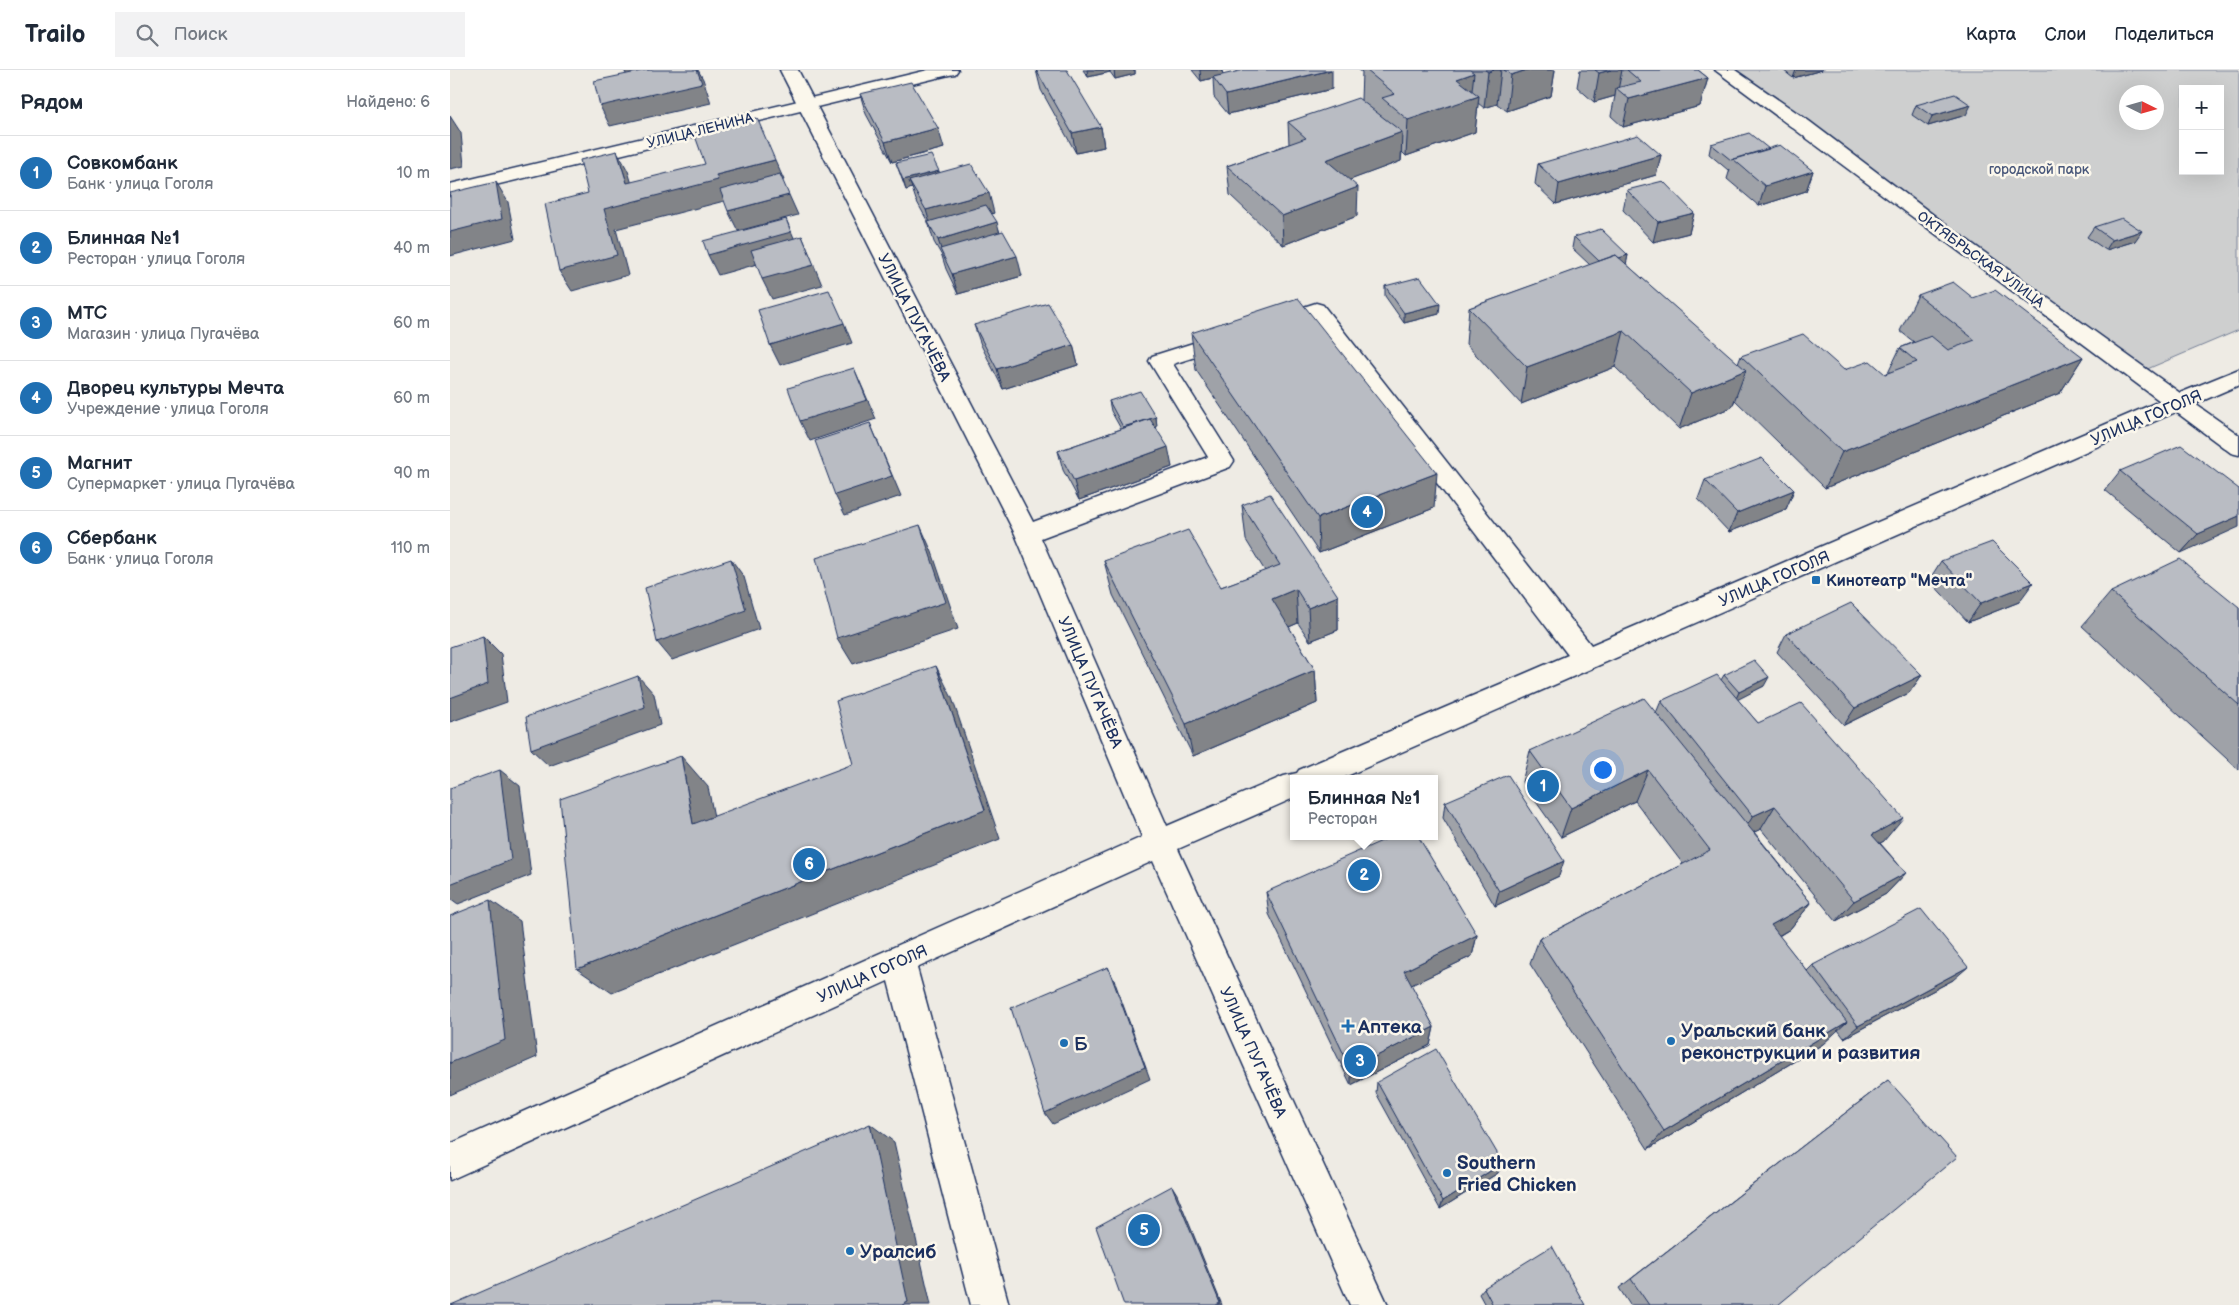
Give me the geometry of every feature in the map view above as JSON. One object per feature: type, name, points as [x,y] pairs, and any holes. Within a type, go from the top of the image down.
[{"type":"street","name":"УЛИЦА ПУГАЧЁВА","points":[[789,70],[1027,534],[1160,843],[1369,1305]]},
{"type":"street","name":"УЛИЦА ЛЕНИНА","points":[[450,190],[950,70]]},
{"type":"street","name":"ОКТЯБРЬСКАЯ УЛИЦА","points":[[1724,70],[1803,125],[1950,236],[2239,447]]},
{"type":"street","points":[[1027,534],[1222,462],[1160,361],[1316,310],[1587,659]]},
{"type":"street","name":"УЛИЦА ГОГОЛЯ","points":[[1318,775],[2239,376]]},
{"type":"street","name":"УЛИЦА ГОГОЛЯ","points":[[450,1162],[1160,843],[1290,787]]},
{"type":"street","points":[[900,960],[990,1305]]},
{"type":"green space","name":"городской парк","points":[[1733,70],[2239,70],[2239,330],[2145,370]]},
{"type":"building","points":[[646,70],[697,70],[702,83],[600,106],[594,81]]},
{"type":"building","points":[[1036,70],[1067,70],[1101,127],[1072,133]]},
{"type":"building","points":[[1244,70],[1331,70],[1226,95],[1213,77]]},
{"type":"building","points":[[1366,70],[1470,70],[1474,73],[1457,79],[1479,96],[1408,120],[1382,98],[1395,94]]},
{"type":"building","points":[[1504,70],[1527,70],[1511,75]]},
{"type":"building","points":[[1595,70],[1611,70],[1599,73]]},
{"type":"building","points":[[1627,70],[1698,70],[1708,78],[1629,99],[1616,88],[1641,82]]},
{"type":"building","points":[[911,82],[938,128],[885,142],[860,94]]},
{"type":"building","points":[[1955,94],[1971,105],[1932,116],[1916,105]]},
{"type":"building","points":[[1358,98],[1402,132],[1326,160],[1358,187],[1282,216],[1227,166],[1306,138],[1288,122]]},
{"type":"building","points":[[757,118],[775,160],[716,175],[718,180],[604,209],[617,255],[559,271],[545,204],[588,193],[580,160],[617,151],[627,183],[705,164],[694,133]]},
{"type":"building","points":[[1749,133],[1769,149],[1731,160],[1711,144]]},
{"type":"building","points":[[1638,135],[1661,155],[1559,184],[1538,164]]},
{"type":"building","points":[[1780,145],[1813,171],[1765,186],[1733,159]]},
{"type":"building","points":[[931,155],[939,171],[903,180],[896,163]]},
{"type":"building","points":[[971,164],[989,193],[926,210],[909,181]]},
{"type":"building","points":[[780,174],[789,195],[728,211],[720,190]]},
{"type":"building","points":[[1663,181],[1694,213],[1658,222],[1627,190]]},
{"type":"building","points":[[496,182],[502,219],[450,232],[450,193]]},
{"type":"building","points":[[986,205],[997,222],[938,240],[928,222]]},
{"type":"building","points":[[2122,218],[2142,231],[2112,240],[2094,227]]},
{"type":"building","points":[[786,219],[791,232],[708,255],[703,241]]},
{"type":"building","points":[[1601,229],[1628,255],[1619,258],[1616,255],[1599,261],[1574,237]]},
{"type":"building","points":[[1003,231],[1017,256],[952,274],[940,249]]},
{"type":"building","points":[[802,236],[814,265],[762,279],[751,250]]},
{"type":"building","points":[[1616,255],[1746,370],[1691,393],[1624,331],[1527,367],[1469,308]]},
{"type":"building","points":[[1420,277],[1440,304],[1404,313],[1385,286]]},
{"type":"building","points":[[1953,282],[1973,298],[1995,290],[2083,357],[1842,452],[1741,356],[1803,334],[1844,370],[1870,361],[1885,374],[1917,362],[1900,348],[1931,336],[1948,350],[1975,340],[1918,295]]},
{"type":"building","points":[[829,290],[844,323],[770,345],[758,310]]},
{"type":"building","points":[[1298,298],[1437,473],[1318,518],[1191,333]]},
{"type":"building","points":[[1048,303],[1073,345],[997,369],[974,325]]},
{"type":"building","points":[[854,368],[867,400],[800,421],[788,388]]},
{"type":"building","points":[[1140,391],[1156,417],[1123,427],[1109,401]]},
{"type":"building","points":[[1150,419],[1168,447],[1074,481],[1058,451]]},
{"type":"building","points":[[870,423],[892,476],[835,495],[815,441]]},
{"type":"building","points":[[2181,445],[2239,489],[2239,516],[2198,534],[2120,471]]},
{"type":"building","points":[[1762,458],[1794,490],[1737,513],[1705,480]]},
{"type":"building","points":[[1270,494],[1338,596],[1308,608],[1296,589],[1272,599],[1315,670],[1186,724],[1104,561],[1188,530],[1221,587],[1280,565],[1242,505]]},
{"type":"building","points":[[920,525],[946,602],[837,638],[816,558]]},
{"type":"building","points":[[1992,542],[2033,583],[1981,603],[1941,561]]},
{"type":"building","points":[[731,559],[746,610],[657,642],[645,588]]},
{"type":"building","points":[[2180,559],[2239,607],[2239,705],[2111,592]]},
{"type":"building","points":[[1851,603],[1922,675],[1855,708],[1786,634]]},
{"type":"building","points":[[483,636],[488,684],[450,698],[450,647]]},
{"type":"building","points":[[1754,660],[1769,677],[1739,692],[1724,675]]},
{"type":"building","points":[[936,666],[985,810],[577,969],[560,799],[681,756],[693,824],[853,764],[836,701]]},
{"type":"building","points":[[1717,675],[1758,723],[1801,703],[1903,818],[1872,835],[1906,873],[1854,901],[1775,806],[1753,816],[1661,701]]},
{"type":"building","points":[[638,676],[645,707],[531,749],[526,717]]},
{"type":"building","points":[[1644,698],[1811,903],[1771,925],[1847,1022],[1664,1131],[1539,939],[1710,850],[1648,770],[1571,808],[1530,751]]},
{"type":"building","points":[[500,770],[511,860],[450,884],[450,788]]},
{"type":"building","points":[[1508,775],[1564,861],[1499,891],[1445,802]]},
{"type":"building","points":[[1384,840],[1420,840],[1477,935],[1404,971],[1434,1027],[1351,1069],[1266,892]]},
{"type":"building","points":[[490,900],[505,1040],[450,1063],[450,916]]},
{"type":"building","points":[[1921,909],[1968,967],[1858,1026],[1813,965]]},
{"type":"building","points":[[1108,967],[1145,1067],[1045,1113],[1011,1008]]},
{"type":"building","points":[[1436,1049],[1503,1163],[1443,1201],[1377,1082]]},
{"type":"building","points":[[1888,1080],[1957,1157],[1778,1305],[1649,1305],[1631,1279]]},
{"type":"building","points":[[870,1124],[908,1302],[902,1305],[451,1305]]},
{"type":"building","points":[[1172,1186],[1220,1303],[1216,1305],[1124,1305],[1096,1227]]},
{"type":"building","points":[[1552,1246],[1585,1305],[1493,1305],[1484,1288]]},
{"type":"place","name":"Дворец культуры Мечта","points":[[1367,512]]},
{"type":"place","name":"Кинотеатр \"Мечта\"","points":[[1816,580]]},
{"type":"place","name":"Совкомбанк","points":[[1543,786]]},
{"type":"place","name":"Сбербанк","points":[[809,864]]},
{"type":"place","name":"Блинная №1","points":[[1364,875]]},
{"type":"place","name":"Аптека","points":[[1348,1026]]},
{"type":"place","name":"Уральский банк реконструкции и развития","points":[[1671,1041]]},
{"type":"place","name":"Б","points":[[1064,1043]]},
{"type":"place","name":"МТС","points":[[1360,1061]]},
{"type":"place","name":"Southern Fried Chicken","points":[[1447,1173]]},
{"type":"place","name":"Магнит","points":[[1144,1230]]},
{"type":"place","name":"Уралсиб","points":[[850,1251]]}]
